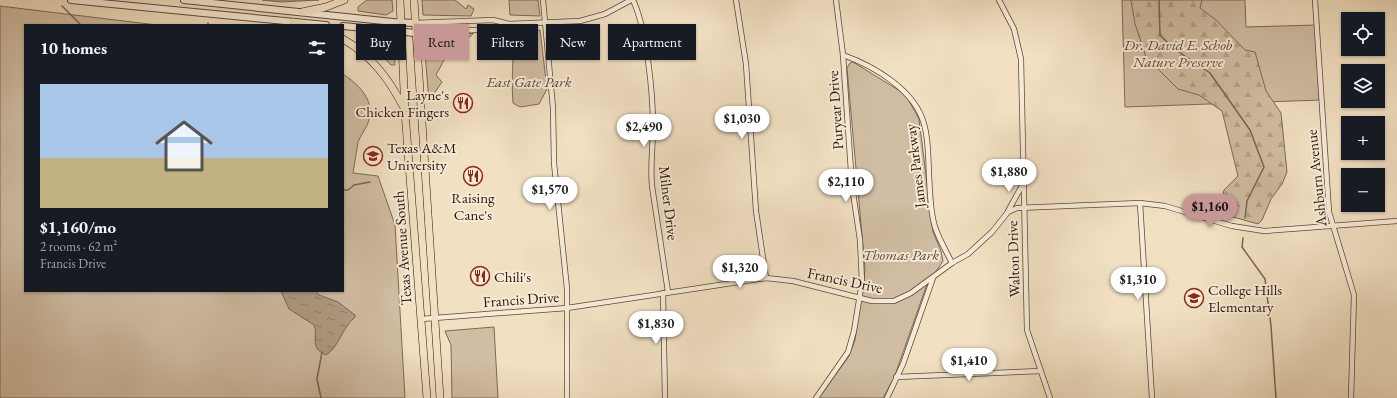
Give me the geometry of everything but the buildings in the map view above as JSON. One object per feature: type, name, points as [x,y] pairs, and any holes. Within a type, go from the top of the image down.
[{"type":"main road","points":[[302,12],[326,7],[344,0]]},
{"type":"main road","name":"Texas Avenue South","points":[[400,0],[401,23]]},
{"type":"main road","name":"Texas Avenue South","points":[[414,0],[415,23]]},
{"type":"main road","points":[[293,22],[300,24]]},
{"type":"main road","points":[[344,40],[365,54],[380,69],[390,82],[405,112]]},
{"type":"main road","name":"Texas Avenue South","points":[[402,60],[427,398]]},
{"type":"main road","name":"Texas Avenue South","points":[[417,60],[440,398]]},
{"type":"main road","points":[[412,195],[426,195]]},
{"type":"street","points":[[71,0],[315,24]]},
{"type":"street","points":[[142,0],[142,7]]},
{"type":"street","points":[[184,0],[401,23],[493,20],[509,24],[545,23],[593,18],[616,9],[632,0]]},
{"type":"street","points":[[543,0],[554,108],[554,163],[565,268],[567,308],[567,398]]},
{"type":"street","name":"Milner Drive","points":[[632,0],[640,21],[650,85],[653,126],[650,169],[666,292],[665,398]]},
{"type":"street","points":[[736,0],[746,64],[756,211],[766,278]]},
{"type":"street","name":"Puryear Drive","points":[[816,398],[848,352],[854,331],[860,298],[862,265],[852,186],[843,54],[836,0]]},
{"type":"street","name":"Walton Drive","points":[[999,0],[1014,29],[1021,59],[1023,80],[1027,330],[1050,398]]},
{"type":"street","name":"Ashburn Avenue","points":[[1315,0],[1329,212],[1354,295],[1351,398]]},
{"type":"street","points":[[344,26],[356,27]]},
{"type":"street","name":"James Parkway","points":[[843,54],[855,59],[892,81],[905,91],[920,112],[927,139],[932,208],[935,226],[952,263]]},
{"type":"street","name":"Francis Drive","points":[[421,319],[567,308],[766,278],[793,281],[860,298],[884,302],[894,301],[911,293],[952,263],[973,250],[992,232],[1008,212],[1024,182]]},
{"type":"street","points":[[1140,203],[1152,398]]},
{"type":"street","points":[[1008,212],[1024,208],[1140,203],[1165,206],[1232,226],[1255,230],[1397,221]]},
{"type":"street","points":[[887,398],[903,364],[932,278]]},
{"type":"street","points":[[896,377],[1041,371]]},
{"type":"green space","points":[[262,0],[319,0],[281,2]]},
{"type":"green space","points":[[367,0],[392,0],[393,11],[386,15],[358,11],[358,7]]},
{"type":"green space","points":[[422,0],[455,0],[466,9],[468,5],[474,9],[471,16],[423,15]]},
{"type":"green space","points":[[509,0],[538,0],[540,16],[510,15]]},
{"type":"green space","name":"Dr. David E. Schob Nature Preserve","points":[[1122,0],[1245,0],[1246,27],[1316,25],[1321,100],[1125,107]]},
{"type":"green space","points":[[1131,0],[1202,0],[1200,8],[1216,20],[1245,50],[1255,52],[1266,91],[1281,113],[1287,172],[1282,184],[1271,199],[1262,220],[1258,224],[1219,213],[1224,190],[1238,176],[1222,111],[1199,95],[1178,89],[1146,57],[1135,24]]},
{"type":"green space","name":"Texas A&M University","points":[[0,6],[149,24],[24,24],[24,292],[344,292],[344,75],[364,93],[370,106],[370,113],[368,123],[358,142],[353,173],[378,176],[395,225],[405,398],[0,398]]},
{"type":"green space","name":"East Gate Park","points":[[538,30],[540,30],[547,89],[539,104],[520,107],[513,103],[513,60],[538,60]]},
{"type":"green space","points":[[386,60],[395,60],[395,65],[391,65]]},
{"type":"green space","points":[[426,60],[444,60],[436,75],[442,82],[429,101]]},
{"type":"green space","name":"Thomas Park","points":[[853,62],[900,91],[908,99],[919,119],[933,232],[941,251],[943,261],[926,287],[894,378],[883,398],[819,398],[849,356],[855,340],[865,269],[847,68],[850,63]]},
{"type":"green space","points":[[494,327],[498,398],[452,398],[451,345],[445,331]]},
{"type":"water","points":[[281,292],[316,292],[319,295],[338,302],[355,315],[355,317],[347,326],[334,347],[326,355],[317,349],[314,325],[289,309]]},
{"type":"waterway","points":[[1159,0],[1160,35],[1173,48],[1210,73],[1250,130],[1264,167],[1247,201],[1245,218]]},
{"type":"waterway","points":[[62,6],[80,24]]},
{"type":"waterway","points":[[344,190],[348,190],[354,185],[370,182]]},
{"type":"waterway","points":[[1243,238],[1242,247],[1265,279],[1271,326],[1276,398]]},
{"type":"waterway","points":[[321,398],[317,379],[322,352]]},
{"type":"place","name":"Layne's Chicken Fingers","points":[[463,103]]},
{"type":"place","name":"Texas A&M University","points":[[373,156]]},
{"type":"place","name":"Raising Cane's","points":[[473,176]]},
{"type":"place","name":"Chili's","points":[[480,276]]},
{"type":"place","name":"College Hills Elementary","points":[[1194,298]]}]
